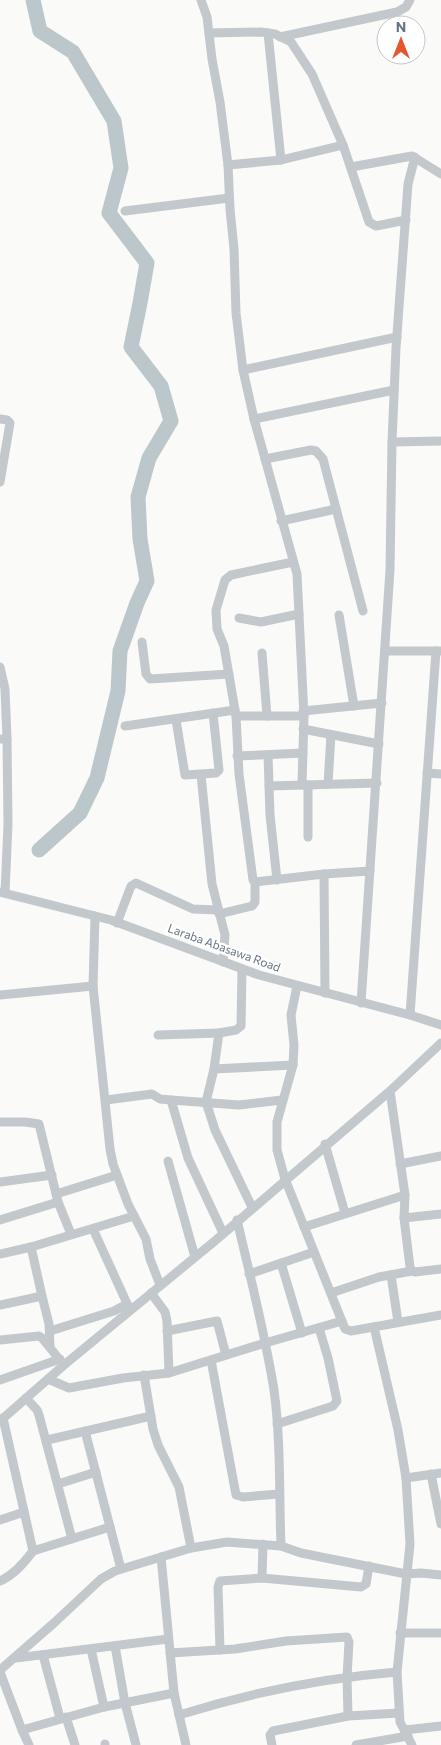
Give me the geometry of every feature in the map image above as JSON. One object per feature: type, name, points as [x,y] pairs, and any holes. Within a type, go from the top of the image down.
[{"type":"street","points":[[201,0],[207,17],[228,165],[236,313],[243,370],[296,574],[300,614],[303,753],[308,837]]},
{"type":"street","points":[[280,37],[397,12],[406,7],[410,0]]},
{"type":"street","points":[[209,32],[268,33],[291,42],[312,74],[343,145],[369,222],[376,226],[406,220]]},
{"type":"street","points":[[268,33],[281,160]]},
{"type":"street","points":[[228,165],[281,160],[343,145]]},
{"type":"street","points":[[352,167],[412,156],[441,174]]},
{"type":"street","points":[[361,1003],[390,570],[392,442],[397,337],[408,184],[415,157]]},
{"type":"street","points":[[125,211],[230,198]]},
{"type":"street","points":[[243,370],[397,337]]},
{"type":"street","points":[[254,418],[394,390]]},
{"type":"street","points":[[0,419],[7,420],[10,423],[0,482]]},
{"type":"street","points":[[392,442],[441,441],[441,436]]},
{"type":"street","points":[[265,459],[316,451],[323,459],[363,611]]},
{"type":"street","points":[[281,521],[336,509]]},
{"type":"street","points":[[117,923],[131,886],[136,883],[193,909],[218,912],[252,906],[255,902],[255,882],[253,880],[237,756],[235,713],[224,646],[217,629],[216,610],[226,580],[231,575],[294,562]]},
{"type":"street","points":[[239,618],[260,622],[300,614]]},
{"type":"street","points":[[339,615],[354,706]]},
{"type":"street","points":[[142,642],[146,674],[150,679],[229,674]]},
{"type":"street","points":[[385,651],[438,651],[427,773],[410,1015]]},
{"type":"street","points":[[262,653],[268,716]]},
{"type":"street","points":[[0,667],[3,689],[4,824],[2,893]]},
{"type":"street","points":[[126,726],[213,713],[268,716],[303,714],[382,703]]},
{"type":"street","points":[[176,720],[184,772],[188,776],[216,773],[219,770],[213,713]]},
{"type":"street","points":[[303,729],[379,744]]},
{"type":"street","points":[[328,784],[331,734]]},
{"type":"street","points":[[237,756],[303,753]]},
{"type":"street","points":[[268,755],[270,816],[277,880]]},
{"type":"street","points":[[427,773],[441,774]]},
{"type":"street","points":[[200,775],[212,884],[225,935],[223,962]]},
{"type":"street","points":[[269,786],[377,783]]},
{"type":"street","points":[[255,882],[370,871]]},
{"type":"street","points":[[324,874],[325,993]]},
{"type":"street","name":"Laraba Abasawa Road","points":[[2,893],[96,916],[242,969],[441,1025]]},
{"type":"street","points":[[96,916],[93,986],[110,1149],[117,1175],[146,1239],[150,1259],[160,1285]]},
{"type":"street","points":[[158,1035],[219,1033],[236,1030],[241,1026],[242,969]]},
{"type":"street","points":[[0,995],[93,986]]},
{"type":"street","points":[[297,986],[290,1015],[294,1045],[292,1065],[277,1122],[276,1137],[279,1161],[345,1329],[351,1331],[441,1315]]},
{"type":"street","points":[[219,1033],[214,1069],[206,1102],[215,1130],[252,1207]]},
{"type":"street","points":[[33,1551],[2,1420],[48,1379],[62,1362],[128,1307],[151,1293],[195,1256],[325,1144],[390,1091],[441,1043]]},
{"type":"street","points":[[214,1069],[292,1065]]},
{"type":"street","points":[[390,1091],[405,1195],[404,1218],[412,1270]]},
{"type":"street","points":[[106,1100],[152,1094],[160,1099],[245,1105],[282,1100]]},
{"type":"street","points":[[171,1100],[188,1158],[222,1233]]},
{"type":"street","points":[[0,1122],[39,1124],[57,1198],[70,1234]]},
{"type":"street","points":[[325,1144],[345,1213]]},
{"type":"street","points":[[400,1164],[441,1156]]},
{"type":"street","points":[[168,1161],[195,1256]]},
{"type":"street","points":[[0,1182],[52,1175]]},
{"type":"street","points":[[0,1220],[117,1175]]},
{"type":"street","points":[[304,1227],[405,1195]]},
{"type":"street","points":[[404,1218],[441,1214]]},
{"type":"street","points":[[0,1254],[31,1247],[134,1216]]},
{"type":"street","points":[[237,1220],[274,1390],[281,1546]]},
{"type":"street","points":[[93,1229],[128,1307]]},
{"type":"street","points":[[31,1247],[50,1331],[50,1347]]},
{"type":"street","points":[[249,1274],[314,1252]]},
{"type":"street","points":[[281,1263],[302,1333]]},
{"type":"street","points":[[330,1293],[412,1270],[415,1272],[441,1269]]},
{"type":"street","points":[[391,1275],[398,1322]]},
{"type":"street","points":[[151,1293],[165,1312],[169,1373]]},
{"type":"street","points":[[0,1305],[42,1296]]},
{"type":"street","points":[[50,1331],[128,1307]]},
{"type":"street","points":[[167,1331],[217,1321],[226,1355]]},
{"type":"street","points":[[48,1379],[68,1388],[169,1373],[342,1321]]},
{"type":"street","points":[[374,1327],[398,1430],[406,1478],[410,1544],[397,1672],[400,1722],[412,1745]]},
{"type":"street","points":[[277,1424],[333,1406],[337,1401],[328,1358],[318,1328]]},
{"type":"street","points":[[0,1340],[39,1336],[62,1362]]},
{"type":"street","points":[[211,1360],[236,1495],[243,1497],[279,1494]]},
{"type":"street","points":[[0,1380],[62,1362]]},
{"type":"street","points":[[144,1376],[158,1445],[179,1487],[191,1548]]},
{"type":"street","points":[[26,1398],[37,1410],[47,1440],[72,1539]]},
{"type":"street","points":[[47,1440],[151,1416]]},
{"type":"street","points":[[85,1431],[121,1569]]},
{"type":"street","points":[[58,1484],[96,1472]]},
{"type":"street","points":[[406,1478],[441,1473]]},
{"type":"street","points":[[431,1474],[441,1524]]},
{"type":"street","points":[[0,1520],[24,1512]]},
{"type":"street","points":[[0,1581],[22,1566],[33,1551],[110,1528]]},
{"type":"street","points":[[29,1745],[0,1671],[101,1579],[121,1569],[191,1548],[228,1542],[281,1546],[301,1553],[406,1574],[441,1575]]},
{"type":"street","points":[[262,1578],[263,1544]]},
{"type":"street","points":[[161,1557],[174,1692],[186,1745]]},
{"type":"street","points":[[220,1650],[218,1584],[220,1581],[262,1578],[361,1587],[366,1584],[369,1566]]},
{"type":"street","points":[[400,1633],[441,1633]]},
{"type":"street","points":[[170,1653],[220,1650],[286,1641],[345,1636],[349,1642],[347,1677],[348,1716]]},
{"type":"street","points":[[16,1658],[168,1639]]},
{"type":"street","points":[[115,1646],[125,1702],[136,1745]]},
{"type":"street","points":[[91,1649],[104,1707]]},
{"type":"street","points":[[43,1655],[63,1717],[75,1745]]},
{"type":"street","points":[[179,1715],[228,1700],[347,1677],[397,1672]]},
{"type":"street","points":[[22,1730],[63,1717],[174,1692]]},
{"type":"street","points":[[272,1745],[270,1735],[273,1731],[348,1716],[399,1713]]},
{"type":"street","points":[[356,1745],[441,1726]]},
{"type":"waterway","points":[[33,0],[40,31],[73,52],[114,121],[121,168],[109,213],[147,263],[131,347],[161,386],[171,421],[149,458],[138,497],[140,539],[147,581],[120,651],[118,691],[97,778],[80,813],[39,850]]}]
